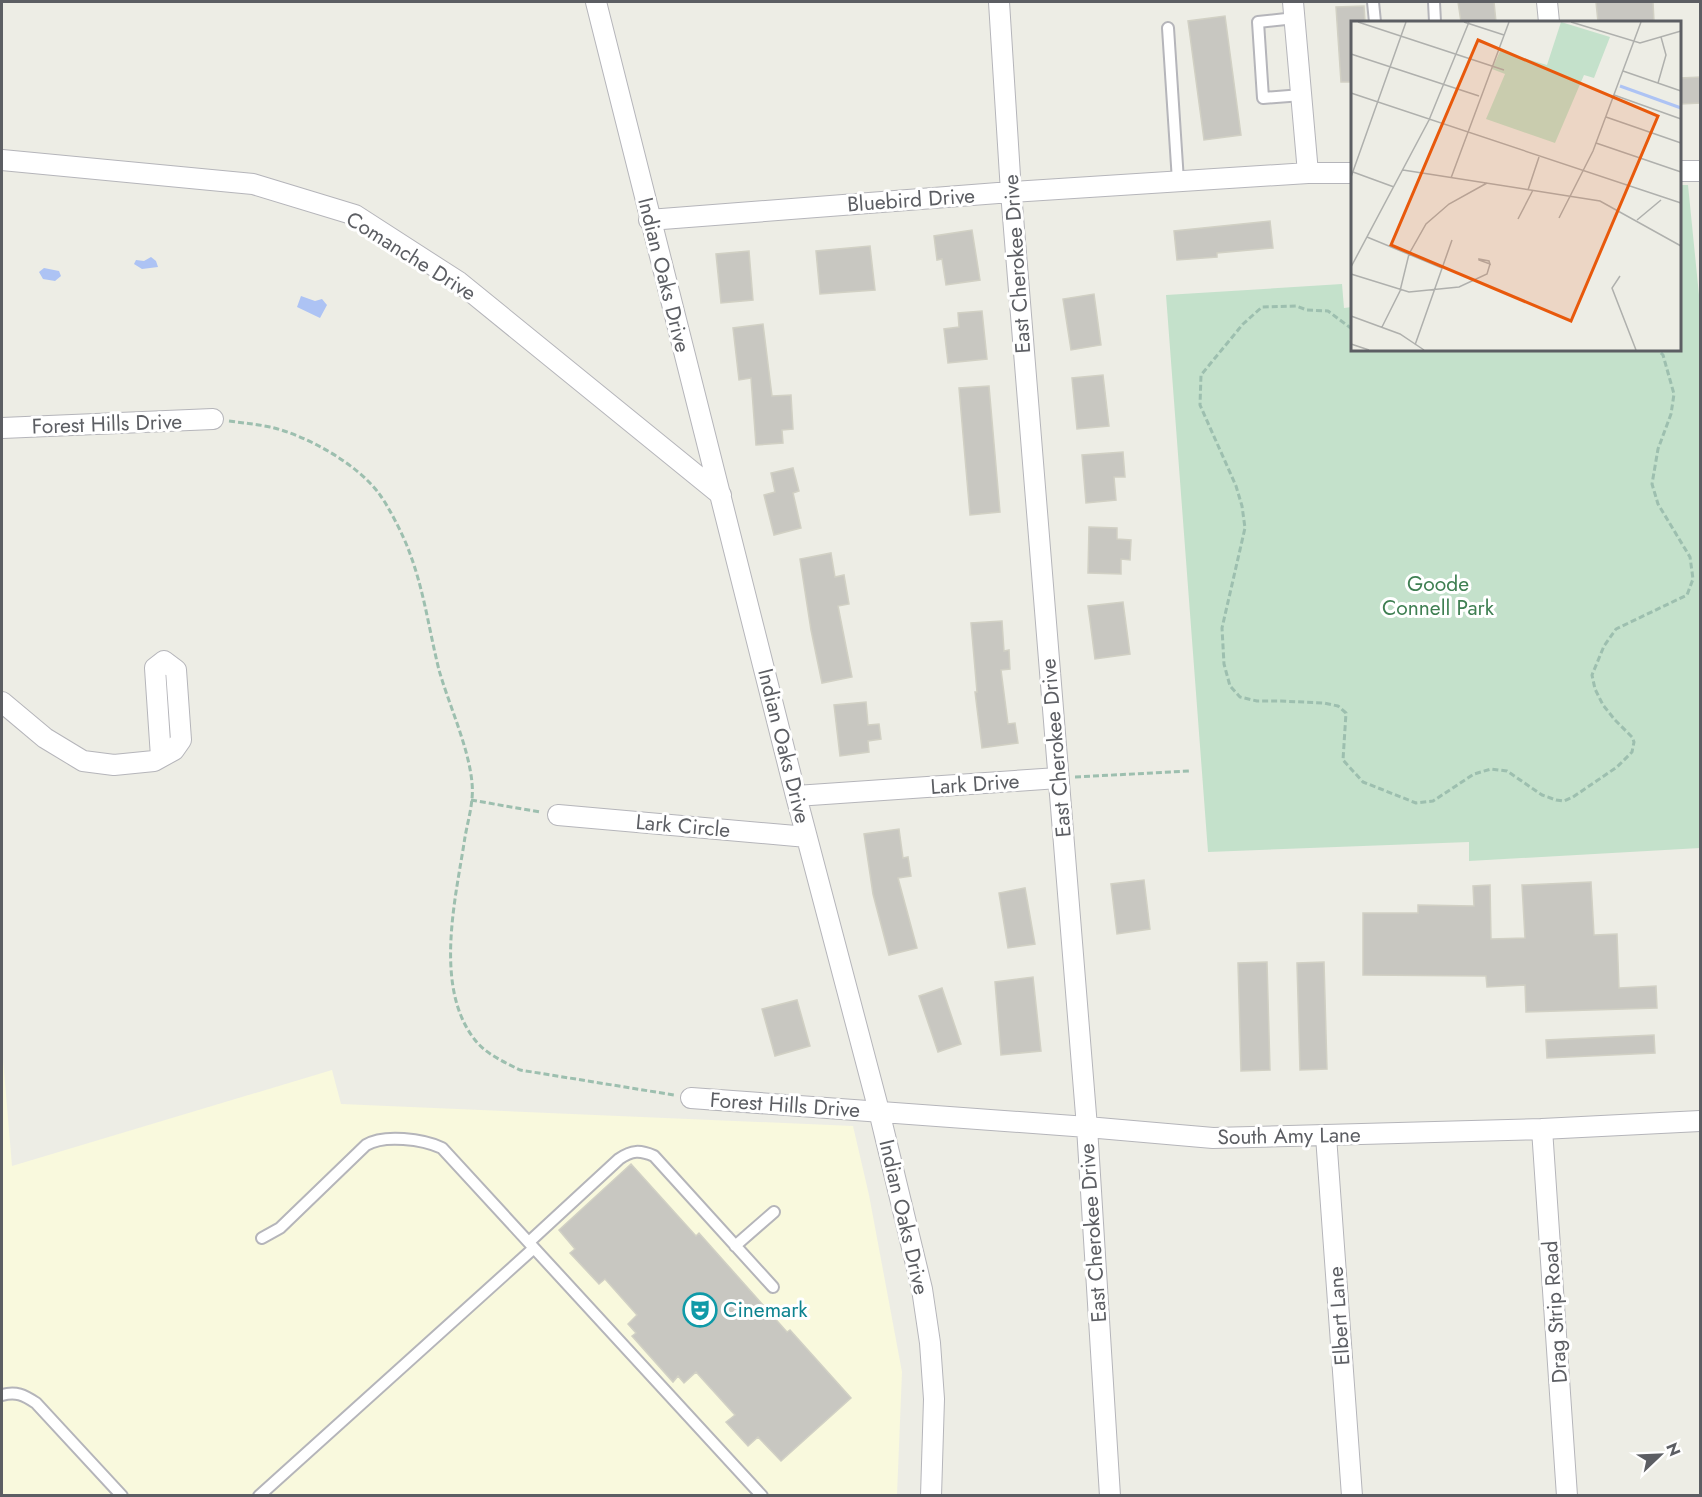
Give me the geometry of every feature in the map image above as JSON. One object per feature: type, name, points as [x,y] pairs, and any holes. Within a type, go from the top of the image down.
[{"type":"street","name":"Indian Oaks Drive","points":[[596,2],[649,220],[879,1112],[922,1289],[930,1343],[934,1399],[932,1496]]},
{"type":"street","name":"East Cherokee Drive","points":[[999,2],[1011,192],[1087,1127],[1110,1496]]},
{"type":"street","points":[[1547,2],[1549,21]]},
{"type":"street","points":[[1294,10],[1308,173]]},
{"type":"street","name":"Comanche Drive","points":[[2,160],[253,184],[356,215],[459,282],[721,495]]},
{"type":"street","points":[[1681,171],[1701,171]]},
{"type":"street","name":"Bluebird Drive","points":[[649,220],[1011,192],[1308,173],[1351,173]]},
{"type":"street","name":"Forest Hills Drive","points":[[2,428],[213,419]]},
{"type":"street","points":[[2,702],[45,738],[83,761],[114,765],[161,757]]},
{"type":"street","name":"Lark Drive","points":[[796,796],[1058,778]]},
{"type":"street","name":"Lark Circle","points":[[558,815],[807,837]]},
{"type":"street","name":"Forest Hills Drive","points":[[691,1098],[879,1112]]},
{"type":"street","name":"South Amy Lane","points":[[879,1112],[1213,1138],[1542,1129],[1701,1120]]},
{"type":"street","name":"Drag Strip Road","points":[[1542,1129],[1567,1496]]},
{"type":"street","name":"Elbert Lane","points":[[1326,1136],[1352,1496]]},
{"type":"lane","points":[[1373,2],[1375,21]]},
{"type":"lane","points":[[1434,2],[1435,21]]},
{"type":"lane","points":[[1294,10],[1258,22],[1263,98],[1302,95]]},
{"type":"lane","points":[[1168,28],[1178,181]]},
{"type":"lane","points":[[262,1238],[280,1228],[366,1145],[383,1138],[432,1143],[442,1148],[762,1496]]},
{"type":"lane","points":[[259,1496],[532,1245],[619,1159],[630,1151],[642,1150],[654,1156],[773,1287]]},
{"type":"lane","points":[[735,1246],[774,1212]]},
{"type":"lane","points":[[2,1395],[22,1394],[36,1403],[122,1496]]},
{"type":"path","points":[[1351,328],[1328,311],[1307,310],[1296,306],[1262,307],[1231,338],[1201,375],[1200,405],[1236,486],[1245,528],[1222,628],[1224,664],[1230,686],[1239,697],[1257,701],[1338,706],[1346,713],[1343,760],[1363,782],[1416,803],[1433,801],[1474,774],[1491,769],[1507,771],[1542,795],[1564,801],[1617,767],[1632,752],[1634,742],[1632,737],[1603,705],[1595,689],[1593,675],[1604,646],[1616,629],[1687,595],[1693,579],[1690,557],[1658,504],[1652,484],[1658,449],[1671,414],[1674,394],[1664,355],[1659,351]]},
{"type":"path","points":[[213,419],[271,427],[311,441],[356,471],[380,495],[409,550],[423,597],[439,668],[472,783],[456,893],[451,971],[454,994],[462,1017],[475,1040],[497,1059],[520,1070],[691,1098]]},
{"type":"path","points":[[1058,778],[1190,771]]},
{"type":"path","points":[[471,800],[558,815]]},
{"type":"shaded area","points":[[2,1047],[12,1166],[332,1070],[341,1104],[853,1126],[869,1195],[902,1372],[897,1495],[2,1495]]},
{"type":"green space","name":"Goode Connell Park","points":[[1681,185],[1688,185],[1700,305],[1700,848],[1469,861],[1469,842],[1208,852],[1166,295],[1342,284],[1344,308],[1351,307],[1351,351],[1681,351]]},
{"type":"water","points":[[151,257],[156,261],[158,267],[142,269],[134,264],[136,260],[144,261]]},
{"type":"water","points":[[44,268],[59,271],[61,276],[55,281],[43,279],[39,272]]},
{"type":"water","points":[[301,296],[315,301],[322,299],[327,305],[320,318],[297,307]]},
{"type":"building","points":[[1458,2],[1494,2],[1496,21],[1461,21]]},
{"type":"building","points":[[1596,2],[1653,2],[1654,21],[1598,21]]},
{"type":"building","points":[[1364,6],[1365,21],[1351,21],[1351,82],[1341,82],[1336,7]]},
{"type":"building","points":[[1225,16],[1241,135],[1204,140],[1188,21]]},
{"type":"building","points":[[1701,77],[1701,103],[1681,104],[1681,78]]},
{"type":"building","points":[[1270,221],[1273,248],[1217,253],[1217,257],[1177,260],[1174,231]]},
{"type":"building","points":[[972,230],[980,280],[946,285],[942,259],[937,260],[934,236]]},
{"type":"building","points":[[870,246],[875,290],[820,294],[816,251]]},
{"type":"building","points":[[749,251],[753,300],[721,303],[716,254]]},
{"type":"building","points":[[1094,294],[1101,345],[1071,350],[1063,299]]},
{"type":"building","points":[[982,311],[987,359],[948,363],[944,329],[959,327],[958,313]]},
{"type":"building","points":[[763,324],[772,396],[791,395],[793,429],[782,430],[783,443],[756,445],[751,378],[739,380],[733,328]]},
{"type":"building","points":[[1103,375],[1109,426],[1077,429],[1072,378]]},
{"type":"building","points":[[989,386],[1000,512],[970,515],[959,388]]},
{"type":"building","points":[[1123,452],[1125,477],[1114,477],[1116,500],[1086,503],[1082,455]]},
{"type":"building","points":[[793,468],[799,491],[793,493],[801,528],[774,535],[764,495],[775,492],[771,473]]},
{"type":"building","points":[[1089,527],[1117,528],[1117,539],[1131,540],[1130,560],[1121,559],[1121,574],[1088,573]]},
{"type":"building","points":[[831,553],[835,577],[844,575],[849,604],[838,606],[852,677],[822,683],[800,559]]},
{"type":"building","points":[[1123,602],[1130,654],[1095,659],[1088,606]]},
{"type":"building","points":[[1002,621],[1004,651],[1009,650],[1010,669],[1001,670],[1008,724],[1015,723],[1018,743],[982,748],[975,692],[977,692],[971,623]]},
{"type":"building","points":[[866,702],[868,725],[879,724],[881,739],[868,741],[869,752],[840,756],[834,705]]},
{"type":"building","points":[[899,829],[903,858],[908,857],[911,876],[898,878],[917,948],[889,955],[873,894],[864,834]]},
{"type":"building","points":[[1144,880],[1150,929],[1117,934],[1111,884]]},
{"type":"building","points":[[1591,882],[1594,935],[1617,934],[1619,988],[1656,986],[1657,1008],[1526,1012],[1525,985],[1487,987],[1486,976],[1363,975],[1363,913],[1418,913],[1418,905],[1474,906],[1473,886],[1490,885],[1491,939],[1525,938],[1522,885]]},
{"type":"building","points":[[1025,888],[1035,944],[1008,948],[999,893]]},
{"type":"building","points":[[1267,962],[1270,1070],[1241,1071],[1238,963]]},
{"type":"building","points":[[1324,962],[1327,1069],[1300,1070],[1297,963]]},
{"type":"building","points":[[1033,977],[1041,1051],[1001,1055],[995,982]]},
{"type":"building","points":[[942,988],[961,1044],[938,1052],[919,996]]},
{"type":"building","points":[[797,1000],[810,1046],[775,1056],[762,1009]]},
{"type":"building","points":[[1654,1035],[1655,1053],[1547,1058],[1546,1040]]},
{"type":"building","name":"Cinemark","points":[[631,1164],[696,1236],[699,1233],[787,1332],[790,1330],[851,1398],[781,1461],[758,1437],[748,1446],[726,1422],[735,1415],[696,1372],[684,1383],[678,1376],[673,1382],[632,1336],[636,1333],[628,1324],[637,1315],[605,1279],[599,1284],[570,1253],[575,1249],[559,1230]]},
{"type":"place","name":"Cinemark","points":[[700,1310]]}]
